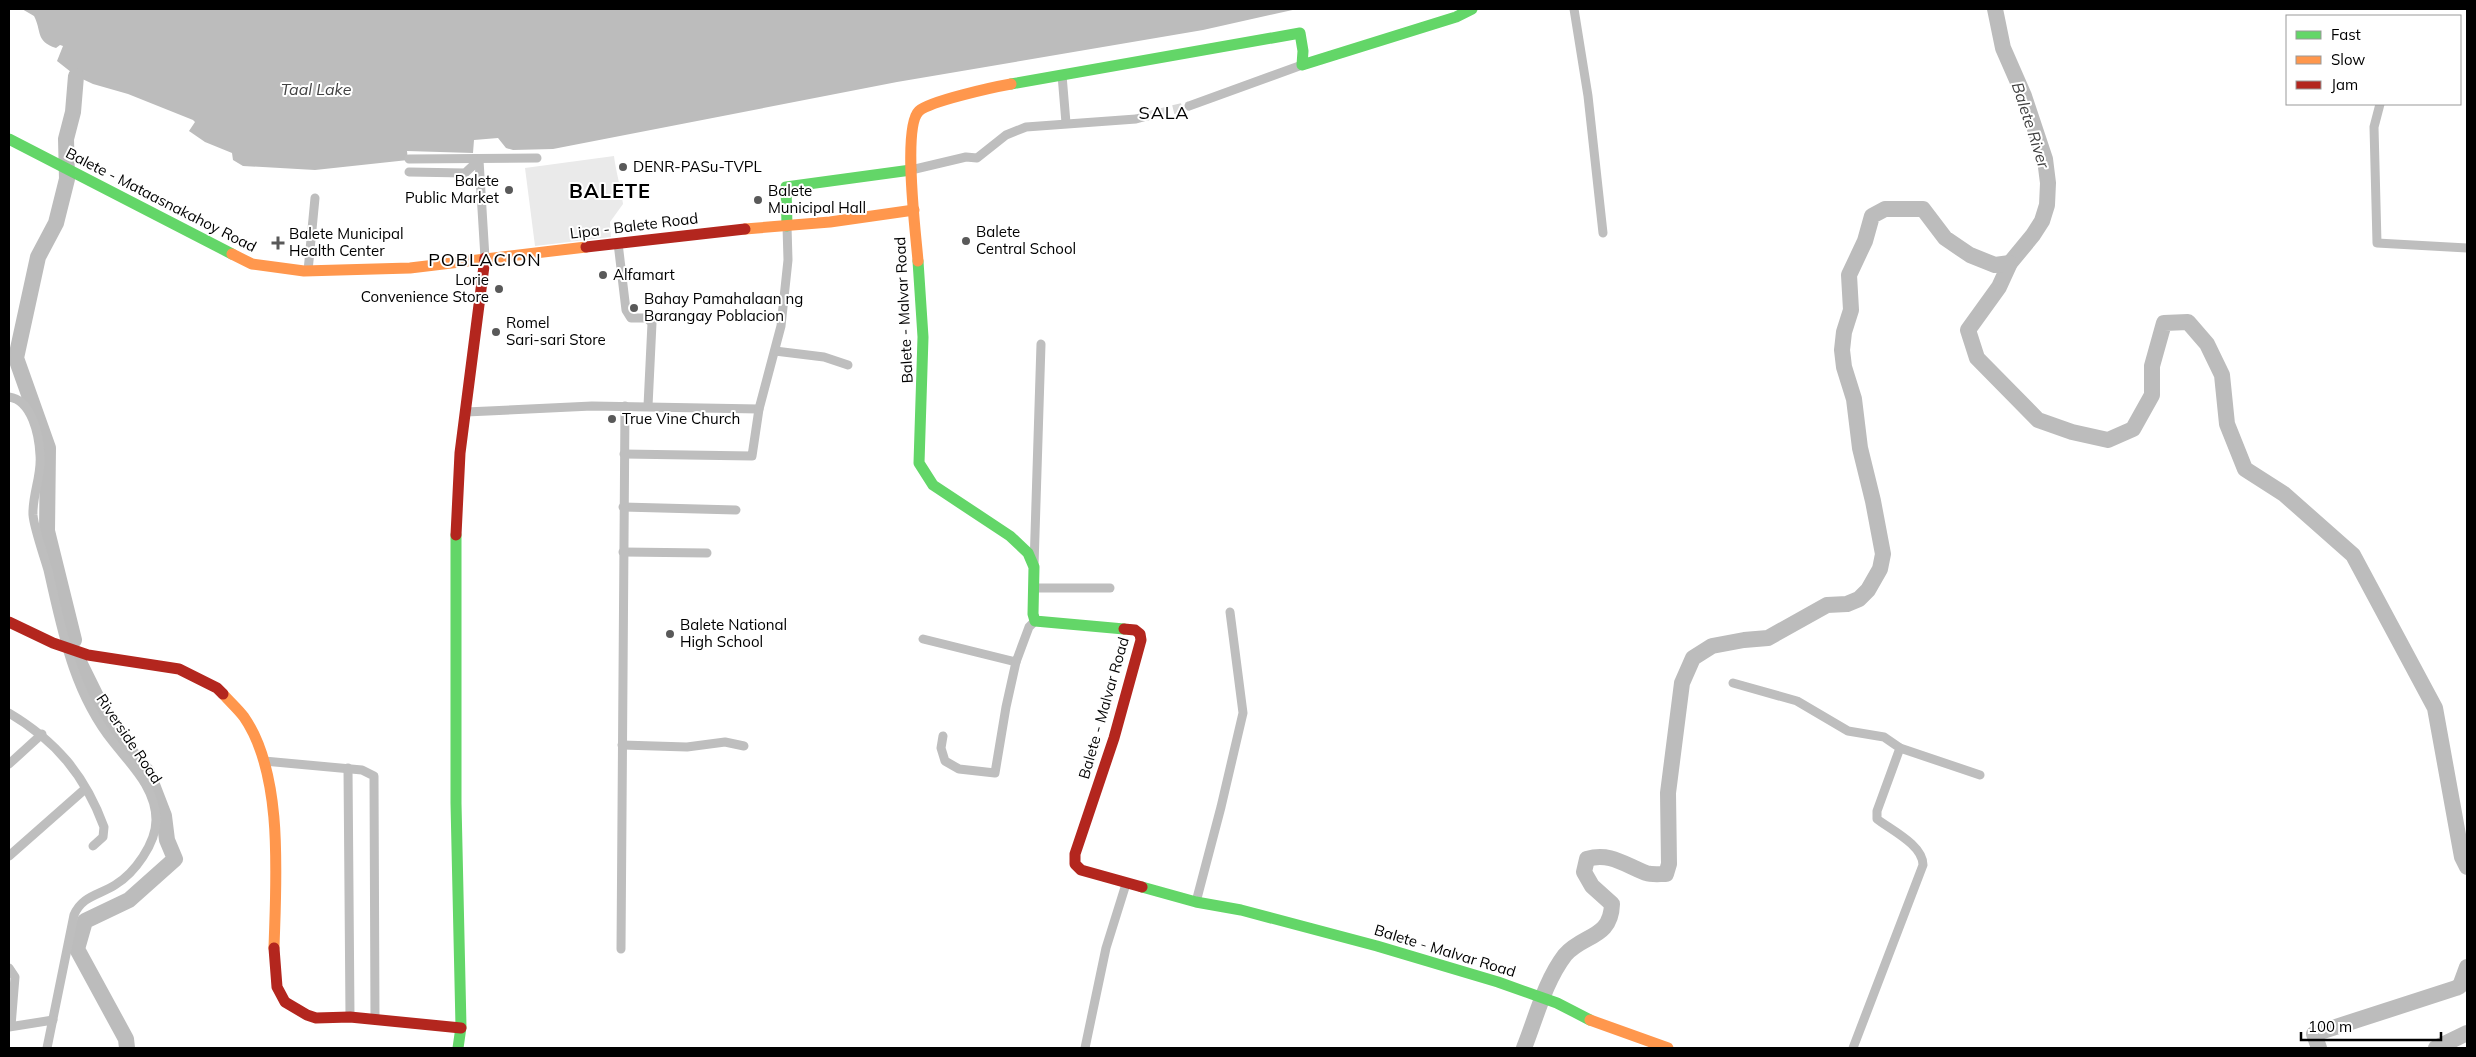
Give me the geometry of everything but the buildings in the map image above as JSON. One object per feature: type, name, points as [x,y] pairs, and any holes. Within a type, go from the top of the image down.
[{"type":"main road","points":[[1302,65],[1456,17],[1472,9]]},
{"type":"main road","name":"Balete - Malvar Road","points":[[1034,567],[1028,553],[1010,536],[934,485],[919,463],[924,337],[911,170],[911,130],[914,119],[920,110],[978,90],[1300,33],[1303,50],[1302,65]]},
{"type":"main road","name":"Balete - Mataasnakahoy Road","points":[[9,141],[78,174],[252,264],[268,268],[308,271],[410,268],[485,258]]},
{"type":"main road","points":[[911,170],[786,187],[787,226],[914,210]]},
{"type":"main road","name":"Lipa - Balete Road","points":[[485,258],[726,230],[787,226]]},
{"type":"main road","points":[[458,1048],[460,1028],[456,803],[456,520],[460,453],[485,258]]},
{"type":"main road","points":[[1034,567],[1033,614],[1035,622]]},
{"type":"main road","points":[[9,622],[66,647],[99,658],[166,666],[181,670],[205,681],[226,698],[248,722],[260,746],[274,816],[274,966],[277,987],[285,1002],[316,1018],[350,1017],[460,1028]]},
{"type":"main road","name":"Balete - Malvar Road","points":[[1035,622],[1135,630],[1140,634],[1141,640],[1114,738],[1075,854],[1075,864],[1081,870],[1196,902],[1241,910],[1377,946],[1498,982],[1557,1003],[1597,1024],[1668,1048]]},
{"type":"street","points":[[1574,9],[1588,96],[1603,233]]},
{"type":"street","points":[[1189,106],[1302,65]]},
{"type":"street","points":[[1062,75],[1066,123]]},
{"type":"street","points":[[2380,105],[2374,127],[2377,243],[2467,248]]},
{"type":"street","points":[[911,170],[957,159],[977,158],[1006,135],[1026,127],[1136,119],[1147,116]]},
{"type":"street","points":[[409,159],[482,160],[537,158]]},
{"type":"street","points":[[409,172],[465,173],[482,160]]},
{"type":"street","points":[[482,160],[485,258]]},
{"type":"street","points":[[308,271],[314,198]]},
{"type":"street","points":[[624,454],[752,456],[759,409],[782,317],[788,260],[787,226]]},
{"type":"street","points":[[618,243],[626,310],[631,318],[648,318],[652,322],[648,406]]},
{"type":"street","points":[[1034,567],[1041,344]]},
{"type":"street","points":[[775,351],[824,357],[848,365]]},
{"type":"street","name":"Riverside Road","points":[[9,397],[19,399],[26,406],[33,421],[40,456],[34,493],[33,518],[41,540],[66,647],[86,701],[98,721],[129,760],[151,794],[156,808],[153,838],[135,866],[116,885],[90,897],[77,906],[47,1048]]},
{"type":"street","points":[[466,412],[625,406],[759,409]]},
{"type":"street","points":[[621,949],[625,406]]},
{"type":"street","points":[[623,508],[736,510]]},
{"type":"street","points":[[623,552],[707,553]]},
{"type":"street","points":[[1034,588],[1110,588]]},
{"type":"street","points":[[1196,902],[1243,713],[1230,612]]},
{"type":"street","points":[[943,736],[941,748],[945,761],[959,769],[995,773],[1016,662],[1029,627],[1035,622]]},
{"type":"street","points":[[923,639],[1016,662]]},
{"type":"street","points":[[1733,683],[1797,701],[1848,731],[1884,737],[1900,748],[1980,775]]},
{"type":"street","points":[[9,713],[42,734],[72,768],[104,827],[103,837],[93,846]]},
{"type":"street","points":[[9,764],[42,734]]},
{"type":"street","points":[[622,745],[687,747],[725,742],[744,746]]},
{"type":"street","points":[[1853,1048],[1923,865],[1923,858],[1916,848],[1876,819],[1877,811],[1900,748]]},
{"type":"street","points":[[264,761],[348,768],[362,770],[374,776],[375,1019]]},
{"type":"street","points":[[348,768],[350,1017]]},
{"type":"street","points":[[9,856],[85,789]]},
{"type":"street","points":[[1085,1048],[1106,948],[1126,884]]},
{"type":"street","points":[[9,968],[16,977],[10,1026],[53,1020]]},
{"type":"shaded area","points":[[614,156],[623,204],[610,222],[611,237],[535,246],[525,168]]},
{"type":"water","name":"Taal Lake","points":[[22,9],[1297,9],[1203,30],[897,82],[553,149],[513,150],[506,148],[498,138],[474,140],[473,153],[407,151],[408,160],[315,170],[243,166],[233,160],[232,153],[205,142],[189,131],[195,122],[193,120],[128,94],[93,84],[76,76],[57,61],[63,46],[60,45],[56,48],[45,42],[40,35],[34,16]]},
{"type":"waterway","name":"Balete River","points":[[1995,9],[2003,48],[2024,96],[2045,159],[2048,183],[2047,205],[2042,221],[2010,263],[1999,287],[1968,330],[1977,358],[2038,420],[2072,432],[2108,440],[2133,429],[2152,395],[2152,366],[2164,323],[2188,322],[2207,344],[2222,375],[2227,424],[2245,469],[2284,494],[2353,555],[2435,708],[2462,857],[2467,867]]},
{"type":"waterway","points":[[74,640],[47,531],[48,448],[16,358],[38,257],[56,223],[67,179],[66,139],[73,112],[76,76]]},
{"type":"waterway","points":[[1524,1048],[1541,1000],[1558,965],[1572,948],[1595,935],[1607,924],[1612,904],[1592,886],[1584,872],[1587,859],[1595,857],[1610,858],[1646,873],[1666,874],[1669,864],[1668,793],[1682,683],[1693,658],[1712,646],[1768,638],[1827,605],[1847,604],[1859,599],[1868,590],[1880,569],[1883,554],[1860,448],[1854,399],[1844,367],[1842,350],[1844,332],[1851,310],[1849,275],[1865,241],[1872,216],[1885,209],[1923,209],[1945,238],[1970,255],[1995,265],[2010,263]]},
{"type":"waterway","points":[[79,662],[115,735],[147,772],[164,816],[167,840],[175,859],[129,900],[85,921],[77,949],[126,1039],[127,1048]]},
{"type":"waterway","points":[[2319,1048],[2314,1034],[2456,988],[2460,986],[2467,967]]},
{"type":"waterway","points":[[2436,1048],[2467,1033]]},
{"type":"tunnel","points":[[1147,116],[1189,106]]},
{"type":"traffic: fast","points":[[1011,84],[1300,33],[1303,51],[1302,65],[1456,17],[1472,9]]},
{"type":"traffic: fast","points":[[9,139],[232,254]]},
{"type":"traffic: fast","points":[[787,226],[786,187],[911,170]]},
{"type":"traffic: fast","points":[[918,261],[923,337],[919,463],[933,485],[1010,536],[1028,553],[1034,567],[1033,614],[1035,621],[1124,629]]},
{"type":"traffic: fast","points":[[456,535],[456,803],[461,1027],[458,1048]]},
{"type":"traffic: fast","points":[[1142,887],[1196,902],[1241,910],[1377,946],[1498,982],[1557,1003],[1590,1020]]},
{"type":"traffic: slow","points":[[918,261],[911,182],[911,138],[914,121],[919,111],[948,99],[1011,84]]},
{"type":"traffic: slow","points":[[745,229],[830,222],[914,210]]},
{"type":"traffic: slow","points":[[232,254],[252,264],[304,271],[410,268],[586,247]]},
{"type":"traffic: slow","points":[[223,694],[244,717],[257,741],[266,768],[272,797],[276,860],[274,948]]},
{"type":"traffic: slow","points":[[1590,1020],[1668,1048]]},
{"type":"traffic: jam","points":[[586,247],[745,229]]},
{"type":"traffic: jam","points":[[456,535],[460,453],[485,258]]},
{"type":"traffic: jam","points":[[9,622],[53,643],[88,655],[179,669],[217,688],[223,694]]},
{"type":"traffic: jam","points":[[1124,629],[1135,630],[1140,634],[1141,640],[1114,738],[1075,854],[1075,864],[1081,870],[1142,887]]},
{"type":"traffic: jam","points":[[274,948],[277,987],[285,1002],[307,1015],[316,1018],[350,1017],[461,1028]]},
{"type":"place","name":"DENR-PASu-TVPL","points":[[623,167]]},
{"type":"place","name":"Balete Public Market","points":[[509,190]]},
{"type":"place","name":"Balete Municipal Hall","points":[[758,200]]},
{"type":"place","name":"Balete Central School","points":[[966,241]]},
{"type":"place","name":"Balete Municipal Health Center","points":[[278,243]]},
{"type":"place","name":"Alfamart","points":[[603,275]]},
{"type":"place","name":"Lorie Convenience Store","points":[[499,289]]},
{"type":"place","name":"Bahay Pamahalaan ng Barangay Poblacion","points":[[634,308]]},
{"type":"place","name":"Romel Sari-sari Store","points":[[496,332]]},
{"type":"place","name":"True Vine Church","points":[[612,419]]},
{"type":"place","name":"Balete National High School","points":[[670,634]]},
{"type":"district","name":"SALA","points":[[1164,113]]},
{"type":"district","name":"BALETE","points":[[610,191]]},
{"type":"district","name":"POBLACION","points":[[485,260]]}]
